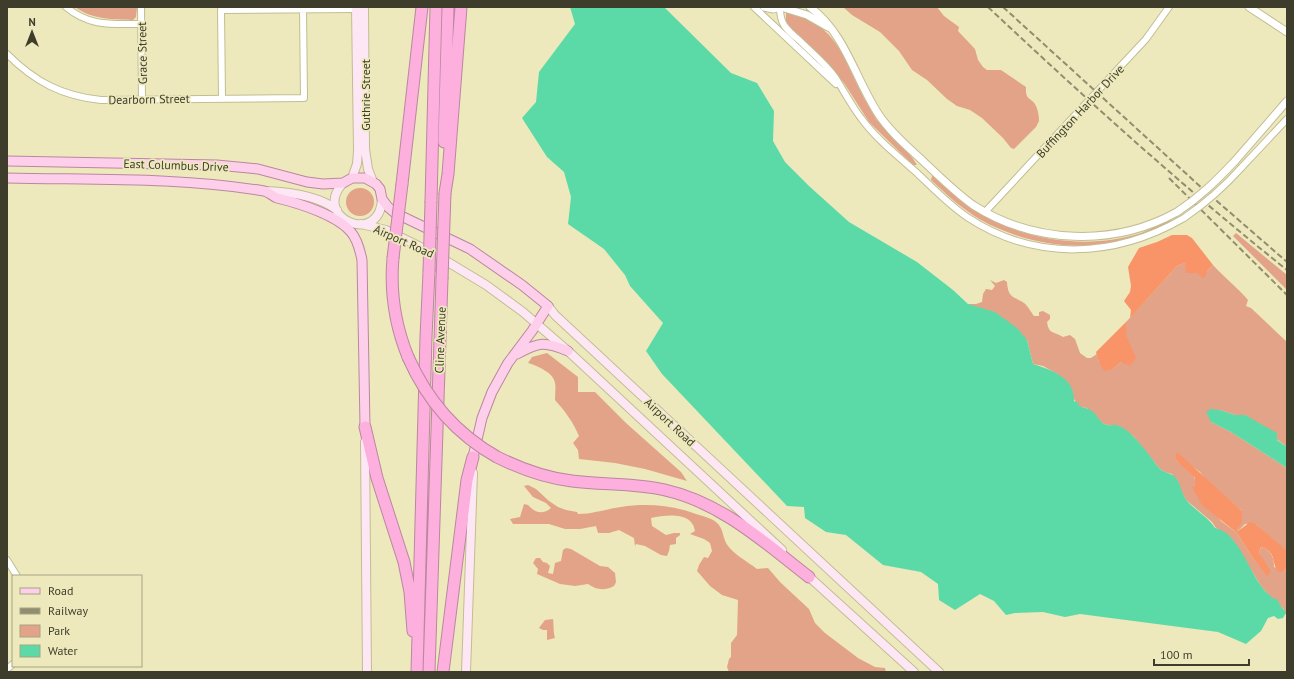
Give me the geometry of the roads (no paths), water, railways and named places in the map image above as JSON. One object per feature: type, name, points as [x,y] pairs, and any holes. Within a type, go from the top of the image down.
[{"type":"highway","points":[[422,7],[393,258],[392,284],[394,310],[399,332],[408,357],[423,386],[445,416],[466,436],[498,457],[522,469],[556,479],[576,482],[644,486],[690,497],[732,518],[809,577]]},
{"type":"highway","name":"Cline Avenue","points":[[417,672],[436,7]]},
{"type":"highway","name":"Cline Avenue","points":[[429,672],[445,193],[444,145],[448,7]]},
{"type":"highway","points":[[445,193],[448,174],[461,7]]},
{"type":"highway","points":[[365,428],[377,478],[404,562],[411,608],[414,672]]},
{"type":"highway","points":[[443,672],[468,480],[473,457]]},
{"type":"main road","name":"Guthrie Street","points":[[352,178],[357,164],[358,151],[359,8]]},
{"type":"main road","name":"Guthrie Street","points":[[359,8],[365,149],[368,169],[373,182]]},
{"type":"main road","name":"East Columbus Drive","points":[[7,160],[217,165],[271,171],[314,183],[343,183]]},
{"type":"main road","name":"East Columbus Drive","points":[[7,178],[161,181],[220,185],[276,191],[319,200],[339,213]]},
{"type":"main road","points":[[339,213],[349,222],[361,224],[371,222],[376,218],[382,207],[380,189],[373,182],[365,178],[352,178],[343,183],[335,196],[335,202],[339,213],[359,247],[362,265],[367,672]]},
{"type":"main road","points":[[266,191],[273,196],[322,213],[350,231]]},
{"type":"main road","name":"Airport Road","points":[[382,199],[388,208],[395,213],[470,249],[484,258],[548,306],[555,315],[934,670]]},
{"type":"main road","name":"Airport Road","points":[[361,224],[386,230],[462,270],[503,297],[537,323],[769,537],[809,577],[914,672]]},
{"type":"main road","points":[[466,672],[473,457],[486,405],[500,377],[548,306]]},
{"type":"main road","points":[[514,356],[538,344],[549,344],[568,351]]},
{"type":"street","points":[[66,7],[81,18],[97,23],[141,24]]},
{"type":"street","name":"Grace Street","points":[[141,7],[142,100]]},
{"type":"street","points":[[754,7],[845,94]]},
{"type":"street","points":[[764,7],[773,9],[780,7],[807,15],[828,27],[836,34]]},
{"type":"street","points":[[780,7],[785,26],[834,76],[862,119],[877,136],[944,199],[960,212],[979,224],[1013,239],[1035,245],[1058,249],[1080,250],[1101,248],[1144,238],[1166,228],[1203,205],[1223,188],[1287,120]]},
{"type":"street","points":[[810,7],[822,16],[836,34],[848,55],[872,106],[880,118],[901,140],[950,186],[967,200],[986,212],[1008,223],[1052,235],[1080,237],[1109,235],[1131,231],[1156,223],[1177,212],[1216,182],[1287,101]]},
{"type":"street","name":"Buffington Harbor Drive","points":[[986,212],[1146,39],[1169,7]]},
{"type":"street","points":[[1249,7],[1287,32]]},
{"type":"street","points":[[222,99],[220,10],[359,8]]},
{"type":"street","name":"Dearborn Street","points":[[7,54],[17,64],[48,86],[74,96],[101,100],[304,98],[304,9]]},
{"type":"street","points":[[7,560],[15,575]]},
{"type":"water","points":[[570,7],[664,7],[731,73],[757,83],[774,111],[773,141],[785,162],[849,222],[917,262],[953,290],[968,304],[995,312],[1017,328],[1027,340],[1033,364],[1054,372],[1066,380],[1071,386],[1074,401],[1079,403],[1078,405],[1092,411],[1102,423],[1107,425],[1118,425],[1130,433],[1160,469],[1176,478],[1187,501],[1215,528],[1225,532],[1233,540],[1261,586],[1269,595],[1278,600],[1279,604],[1286,613],[1283,618],[1278,619],[1274,616],[1268,618],[1261,631],[1246,644],[1218,632],[1080,614],[1065,617],[1043,612],[1015,613],[1006,615],[994,601],[980,594],[955,610],[939,600],[938,584],[921,572],[883,565],[846,535],[826,532],[805,518],[804,507],[787,506],[662,374],[646,351],[663,323],[630,286],[625,275],[604,249],[568,224],[571,197],[564,172],[547,157],[522,118],[536,102],[539,72],[575,24]]},
{"type":"water","points":[[1211,409],[1220,410],[1235,415],[1245,415],[1277,433],[1277,440],[1287,447],[1287,468],[1231,432],[1211,422],[1206,412]]},
{"type":"railway","points":[[988,7],[1135,142],[1210,207],[1287,270]]},
{"type":"railway","points":[[1003,7],[1203,189],[1287,262]]},
{"type":"railway","points":[[1169,178],[1287,295]]}]
